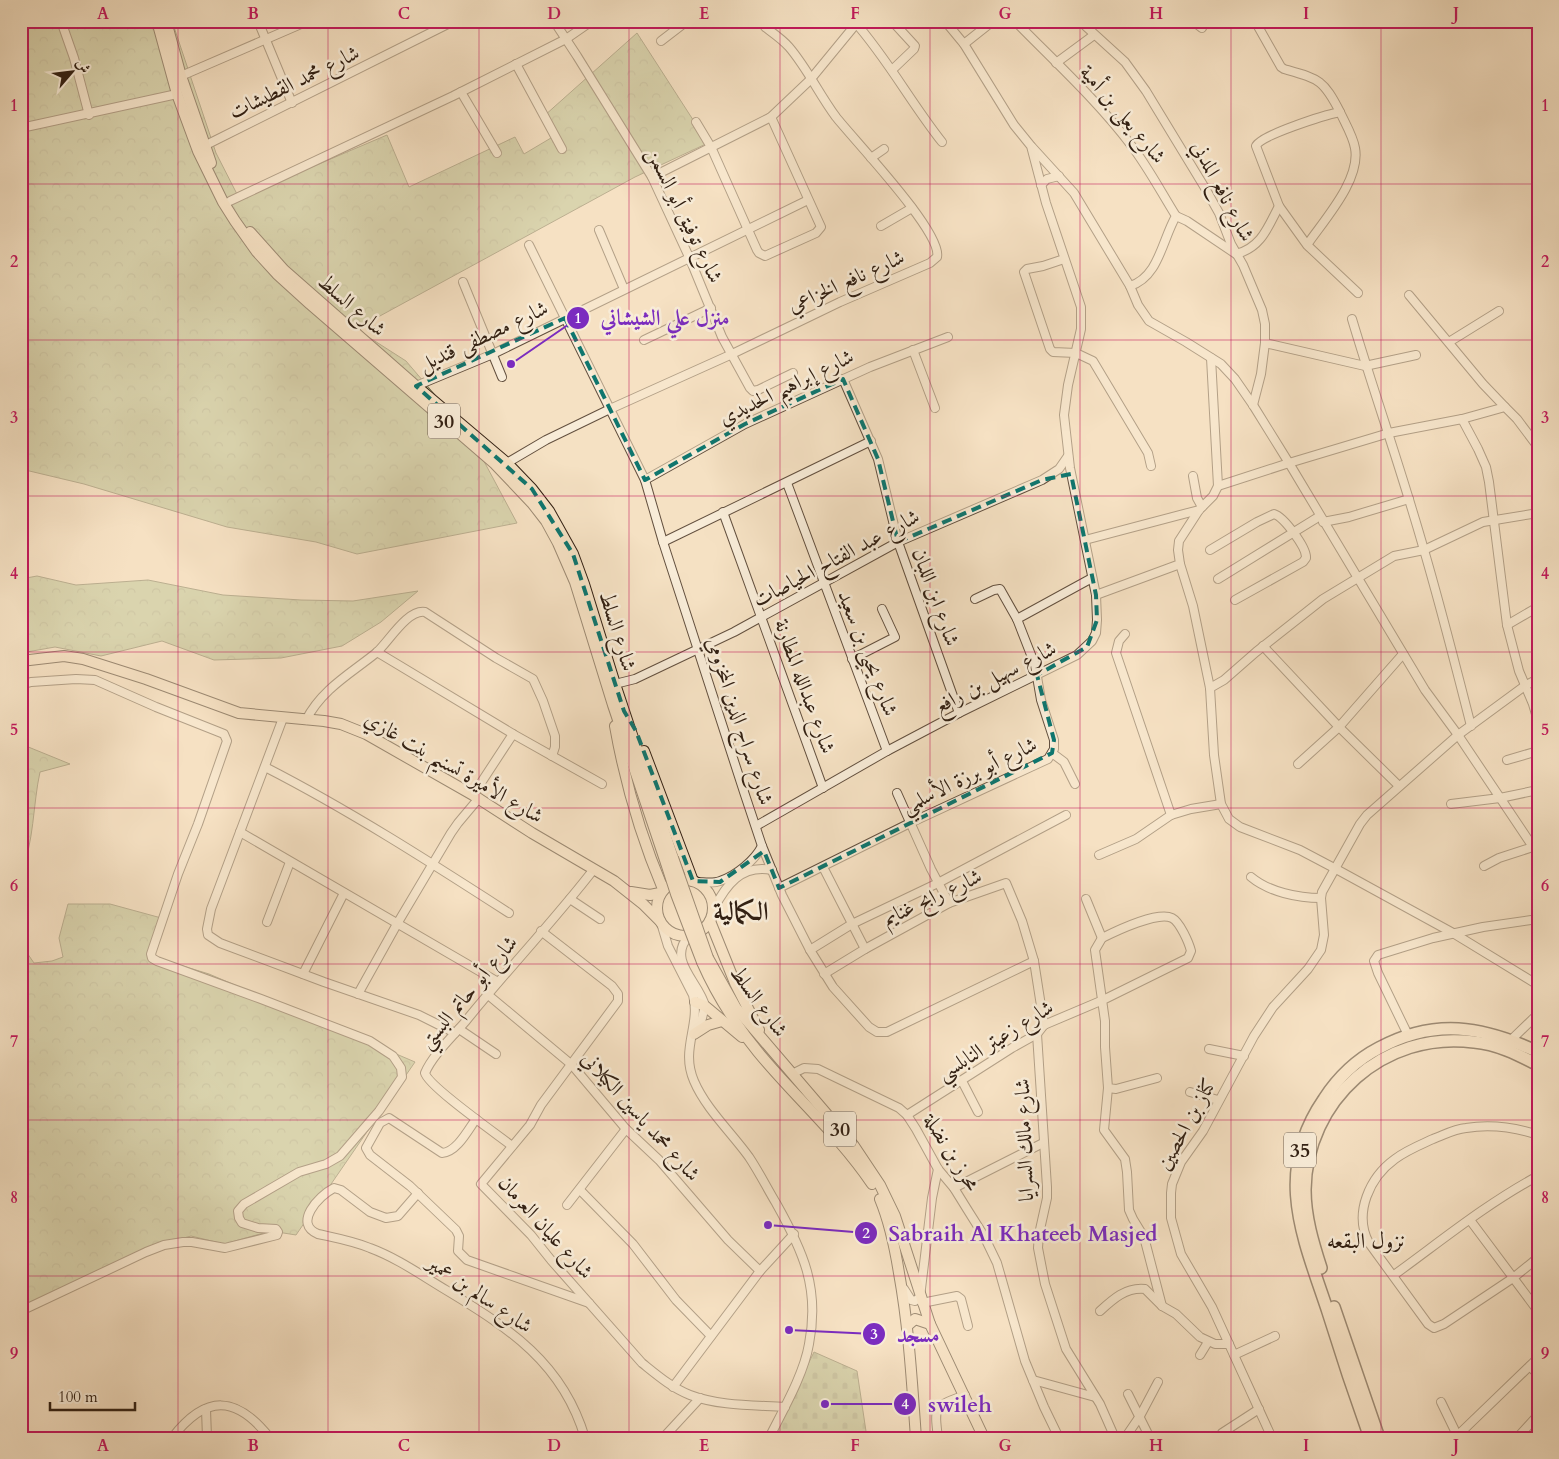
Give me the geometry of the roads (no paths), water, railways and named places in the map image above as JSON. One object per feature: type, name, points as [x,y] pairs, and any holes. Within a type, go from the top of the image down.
[{"type":"highway","name":"35","points":[[1370,1438],[1303,1236],[1296,1198],[1297,1164],[1300,1148],[1312,1119],[1328,1092],[1340,1078],[1375,1050],[1408,1035],[1433,1030],[1467,1029],[1511,1040],[1538,1052]]},
{"type":"highway","name":"35","points":[[1379,1438],[1327,1287],[1309,1226],[1306,1205],[1306,1173],[1310,1150],[1318,1130],[1334,1101],[1357,1076],[1388,1056],[1413,1047],[1442,1041],[1473,1041],[1506,1050],[1538,1065]]},
{"type":"main road","name":"شارع السلط","points":[[157,21],[178,94],[198,151],[214,185],[235,222],[268,265],[310,304],[495,464],[532,503],[546,521],[575,582],[613,705],[722,1002],[759,1053],[836,1138],[876,1190],[892,1234],[907,1326]]},
{"type":"main road","name":"شارع السلط","points":[[166,21],[181,76],[204,146],[214,171],[230,201],[250,232],[284,270],[507,464],[532,489],[549,511],[573,554],[584,584],[669,860]]},
{"type":"main road","name":"شارع الأميرة تسنيم بنت غازي","points":[[21,661],[64,656],[83,659],[146,679],[228,710],[253,715],[341,724],[366,734],[476,797],[532,833],[614,881],[643,904],[661,924]]},
{"type":"main road","points":[[613,705],[615,726],[627,783],[662,891]]},
{"type":"main road","points":[[624,710],[636,731],[695,881]]},
{"type":"main road","points":[[677,880],[695,881],[705,888],[710,896],[713,910],[710,921],[698,933],[689,936],[674,935],[661,924],[656,912],[656,905],[662,891],[669,884],[677,880]]},
{"type":"main road","name":"شارع الأميرة تسنيم بنت غازي","points":[[625,890],[643,895],[662,891]]},
{"type":"main road","points":[[710,921],[735,983],[764,1042]]},
{"type":"main road","name":"شارع السلط","points":[[705,960],[736,1008],[854,1146],[880,1185],[895,1216],[930,1324]]},
{"type":"main road","points":[[695,1002],[705,1006],[759,1053]]},
{"type":"main road","points":[[693,1037],[708,1025],[722,1021]]},
{"type":"main road","points":[[907,1326],[915,1319],[930,1324]]},
{"type":"main road","name":"30","points":[[930,1324],[984,1438]]},
{"type":"main road","name":"30","points":[[907,1326],[916,1438]]},
{"type":"street","points":[[61,21],[74,58],[89,114]]},
{"type":"street","points":[[258,21],[292,103]]},
{"type":"street","points":[[181,76],[308,21]]},
{"type":"street","name":"شارع محمد القطيشات","points":[[204,146],[454,21]]},
{"type":"street","name":"شارع توفيق أبو السمن","points":[[554,21],[652,177],[690,258],[730,354],[750,388],[753,391],[758,390],[793,373]]},
{"type":"street","points":[[230,201],[461,92],[566,40],[592,21]]},
{"type":"street","points":[[661,41],[687,21]]},
{"type":"street","points":[[892,21],[915,44],[915,48],[892,70]]},
{"type":"street","points":[[945,21],[964,44],[1014,125],[1074,193],[1149,321],[1226,368],[1253,405],[1425,690],[1458,735],[1535,849],[1499,858],[1484,866]]},
{"type":"street","points":[[964,44],[993,21]]},
{"type":"street","name":"شارع يعلى بن أمية","points":[[1015,21],[1101,110],[1131,145],[1176,216]]},
{"type":"street","name":"شارع نافع المدني","points":[[1080,21],[1125,62],[1146,91],[1219,213],[1243,266],[1262,310],[1265,324],[1265,343],[1259,387],[1253,405]]},
{"type":"street","points":[[1193,21],[1202,28]]},
{"type":"street","points":[[1255,21],[1281,67],[1311,77],[1328,89],[1356,150],[1354,167],[1348,186],[1307,245]]},
{"type":"street","points":[[652,177],[771,116],[810,80],[855,22],[892,70],[922,117],[942,142]]},
{"type":"street","name":"شارع نافع الخزاعي","points":[[507,464],[546,440],[610,408],[935,260],[938,255],[935,243],[912,208],[839,120],[788,46],[765,27]]},
{"type":"street","points":[[1056,63],[1094,35]]},
{"type":"street","points":[[516,64],[562,149]]},
{"type":"street","points":[[461,92],[498,153]]},
{"type":"street","points":[[21,128],[178,94]]},
{"type":"street","points":[[1340,112],[1273,134],[1259,141],[1256,146],[1279,206],[1307,245],[1358,293]]},
{"type":"street","points":[[696,122],[711,147],[759,253],[765,256],[816,233],[820,227],[771,116]]},
{"type":"street","points":[[1031,146],[1046,203],[1082,312],[1081,329],[1065,401],[1064,414],[1070,471],[1042,480]]},
{"type":"street","points":[[870,158],[884,149]]},
{"type":"street","points":[[1041,185],[1047,179],[1059,176]]},
{"type":"street","name":"شارع مصطفى قنديل","points":[[416,386],[492,354],[808,200]]},
{"type":"street","points":[[1130,286],[1145,278],[1152,269],[1176,216],[1236,254],[1252,248],[1258,243],[1279,206]]},
{"type":"street","points":[[881,226],[912,208]]},
{"type":"street","points":[[599,230],[624,289]]},
{"type":"street","name":"شارع سراج الدين المخزومي","points":[[529,245],[645,480],[663,542],[762,846],[779,888],[824,974],[861,1020],[872,1030],[882,1032],[894,1030],[1034,961]]},
{"type":"street","points":[[1064,259],[1027,269],[1024,272],[1050,349],[1053,352],[1076,353],[1093,361],[1148,453],[1151,466]]},
{"type":"street","points":[[463,282],[502,377]]},
{"type":"street","points":[[1409,295],[1517,419],[1538,447]]},
{"type":"street","points":[[644,340],[710,308]]},
{"type":"street","points":[[1449,342],[1499,312]]},
{"type":"street","points":[[1352,318],[1365,366],[1389,433],[1409,498],[1471,726]]},
{"type":"street","name":"شارع إبراهيم الحديدي","points":[[645,480],[745,424],[870,367],[948,337]]},
{"type":"street","points":[[1265,343],[1365,366],[1416,355]]},
{"type":"street","points":[[913,350],[935,408]]},
{"type":"street","points":[[1211,358],[1218,486],[1213,496],[1201,508],[1179,540],[1178,550],[1180,564],[1193,606],[1210,688],[1214,755],[1221,804],[1229,819],[1236,824],[1300,850],[1336,869],[1453,934],[1538,985]]},
{"type":"street","name":"شارع ابن اللبان","points":[[843,379],[878,459],[898,542],[959,713]]},
{"type":"street","points":[[1218,486],[1389,433],[1462,419],[1505,407]]},
{"type":"street","points":[[1462,419],[1486,467],[1507,625],[1519,671],[1526,685],[1538,721]]},
{"type":"street","points":[[663,542],[871,441]]},
{"type":"street","name":"شارع عبد الفتاح الحياصات","points":[[615,684],[635,679],[698,650],[898,542],[1042,480],[1058,470],[1068,456]]},
{"type":"street","name":"شارع سهيل بن رافع","points":[[756,826],[887,751],[1081,652],[1092,641],[1096,633],[1096,595],[1070,471]]},
{"type":"street","points":[[1193,476],[1196,498],[1201,508]]},
{"type":"street","name":"شارع يحيى بن سعيد","points":[[787,482],[887,751]]},
{"type":"street","points":[[1218,579],[1293,533],[1322,519],[1349,517],[1409,498]]},
{"type":"street","points":[[1086,540],[1201,508]]},
{"type":"street","name":"شارع عبدالله المطارنة","points":[[723,512],[823,788]]},
{"type":"street","points":[[1210,550],[1256,522],[1274,514],[1280,516],[1306,553],[1305,560],[1235,600]]},
{"type":"street","points":[[1210,688],[1224,680],[1263,646],[1323,599],[1394,556],[1424,550],[1472,526],[1493,520],[1538,514]]},
{"type":"street","points":[[1096,595],[1180,564]]},
{"type":"street","points":[[1018,619],[1092,578]]},
{"type":"street","name":"شارع أبو برزة الأسلمي","points":[[779,888],[910,823],[1048,759],[1052,753],[1054,740],[1041,700],[1037,675],[1026,638],[1018,619],[1000,589],[975,599]]},
{"type":"street","points":[[1507,625],[1538,607]]},
{"type":"street","points":[[852,659],[896,637],[882,610]]},
{"type":"street","points":[[306,720],[312,708],[328,690],[377,652],[411,616],[420,611],[432,615],[496,658],[534,679],[555,736],[555,747],[552,756]]},
{"type":"street","points":[[1125,634],[1118,641],[1116,653],[1171,814]]},
{"type":"street","points":[[1263,646],[1339,727],[1399,786]]},
{"type":"street","points":[[377,652],[512,734],[602,784]]},
{"type":"street","points":[[1298,764],[1339,727],[1403,654]]},
{"type":"street","points":[[21,685],[31,682],[76,679],[95,680],[225,736],[227,741],[225,748],[215,770],[200,819],[174,883],[151,954],[152,958],[370,1041],[393,1056],[401,1068],[402,1077],[379,1111],[340,1156],[326,1164],[290,1176],[247,1202],[239,1209],[238,1216],[242,1223],[258,1228],[276,1229],[278,1232],[276,1235],[225,1248],[192,1242],[164,1245],[21,1311]]},
{"type":"street","name":"كناز بن الحصين","points":[[1272,1438],[1212,1307],[1181,1254],[1171,1218],[1171,1193],[1175,1177],[1181,1162],[1203,1131],[1254,1036],[1273,1007],[1308,970],[1321,950],[1324,935],[1321,898],[1324,887],[1362,821],[1458,735],[1526,685],[1538,679]]},
{"type":"street","points":[[283,718],[211,909],[208,935],[220,943],[358,994],[419,1014],[457,1031],[496,1054]]},
{"type":"street","points":[[358,994],[396,924],[458,822],[476,797],[512,734]]},
{"type":"street","points":[[1507,760],[1538,751]]},
{"type":"street","points":[[1052,753],[1064,762],[1074,784]]},
{"type":"street","points":[[265,767],[291,780],[432,864],[509,913]]},
{"type":"street","points":[[1451,804],[1500,798],[1538,790]]},
{"type":"street","points":[[897,793],[949,903]]},
{"type":"street","points":[[1099,855],[1136,839],[1171,814],[1221,804]]},
{"type":"street","points":[[810,950],[852,924],[938,883],[1066,816]]},
{"type":"street","points":[[240,832],[498,982]]},
{"type":"street","points":[[713,910],[726,888],[753,860],[762,846]]},
{"type":"street","points":[[267,922],[290,862]]},
{"type":"street","points":[[823,867],[866,948]]},
{"type":"street","points":[[695,881],[720,882],[757,868],[772,870]]},
{"type":"street","name":"شارع أبو حاتم البستي","points":[[512,1146],[425,1076],[428,1067],[487,994],[594,869]]},
{"type":"street","points":[[1252,877],[1260,884],[1282,892],[1308,898],[1321,898]]},
{"type":"street","name":"شارع رابح غنايم","points":[[824,974],[866,948],[949,903],[1006,883],[1022,921],[1034,961],[1044,1025]]},
{"type":"street","points":[[303,974],[344,893]]},
{"type":"street","points":[[570,899],[600,919]]},
{"type":"street","points":[[1086,899],[1102,938],[1095,950],[1103,1000],[1108,1088],[1104,1130],[1125,1159],[1129,1210],[1144,1237],[1162,1306]]},
{"type":"street","name":"شارع زعيتر النابلسي","points":[[907,1115],[1037,1034],[1044,1025],[1103,1000],[1181,961],[1190,955],[1191,951],[1176,921],[1166,916],[1152,918],[1102,938]]},
{"type":"street","points":[[1408,1035],[1378,973],[1375,958],[1382,953],[1433,938],[1538,919]]},
{"type":"street","points":[[661,924],[668,946],[695,1002],[693,1037]]},
{"type":"street","name":"شارع عليان العرمان","points":[[542,931],[612,986],[618,997],[614,1007],[541,1105],[530,1125],[482,1184],[532,1235],[551,1260],[591,1303],[642,1363],[673,1387],[700,1398],[730,1403],[785,1407]]},
{"type":"street","points":[[689,936],[684,943],[680,956],[705,1006],[701,1022],[689,1048],[688,1059],[694,1082],[710,1108],[751,1159],[794,1234],[811,1286],[812,1323],[809,1345],[785,1407],[769,1438]]},
{"type":"street","name":"شارع محمد ياسين الكيلاني","points":[[487,994],[572,1065],[626,1129],[668,1170],[728,1240],[760,1271]]},
{"type":"street","points":[[1511,1040],[1538,1014]]},
{"type":"street","name":"شارع مالك السرايا","points":[[1037,1034],[1047,1187],[1038,1248],[1045,1284],[1066,1349],[1095,1397],[1115,1438]]},
{"type":"street","points":[[1209,1049],[1244,1056]]},
{"type":"street","name":"محرز بن نضلة","points":[[792,1074],[804,1068],[818,1068],[899,1108],[907,1115],[938,1169],[954,1188],[984,1236],[997,1263],[1018,1339],[1032,1380],[1059,1438]]},
{"type":"street","points":[[1108,1088],[1116,1089],[1157,1078]]},
{"type":"street","points":[[962,1081],[978,1112]]},
{"type":"street","points":[[1190,1092],[1218,1100]]},
{"type":"street","points":[[476,1118],[460,1141],[448,1152],[442,1153],[392,1119],[385,1119],[380,1123],[366,1144],[366,1149],[370,1155],[418,1193],[456,1230],[459,1236],[458,1251],[467,1260],[591,1303]]},
{"type":"street","points":[[1534,1261],[1513,1278],[1436,1328],[1431,1328],[1369,1243],[1363,1225],[1363,1207],[1373,1182],[1385,1168],[1404,1153],[1449,1132],[1463,1128],[1491,1125],[1516,1128],[1538,1135]]},
{"type":"street","points":[[567,1205],[626,1129]]},
{"type":"street","points":[[954,1188],[1043,1144]]},
{"type":"street","points":[[921,1300],[932,1198],[938,1169]]},
{"type":"street","points":[[1394,1276],[1504,1195],[1538,1176]]},
{"type":"street","name":"شارع سالم بن عمير","points":[[418,1193],[398,1216],[386,1218],[370,1212],[341,1190],[334,1188],[318,1202],[307,1217],[306,1223],[312,1232],[369,1247],[390,1257],[476,1308],[513,1334],[536,1354],[552,1373],[577,1414],[585,1438]]},
{"type":"street","points":[[580,1190],[633,1244],[676,1300],[711,1336]]},
{"type":"street","points":[[1470,1220],[1538,1311]]},
{"type":"street","points":[[673,1387],[760,1271],[794,1234]]},
{"type":"street","points":[[901,1283],[911,1300],[914,1301],[957,1296],[961,1299],[968,1326]]},
{"type":"street","points":[[1100,1311],[1125,1291],[1134,1288],[1145,1288],[1162,1306],[1176,1314],[1195,1333],[1208,1342],[1221,1345],[1229,1344]]},
{"type":"street","points":[[1234,1355],[1275,1336]]},
{"type":"street","points":[[1200,1356],[1208,1342]]},
{"type":"street","points":[[1440,1402],[1456,1436],[1538,1358]]},
{"type":"street","points":[[1530,1366],[1538,1376]]},
{"type":"street","points":[[1032,1380],[1095,1397]]},
{"type":"street","points":[[1124,1438],[1140,1416],[1158,1382]]},
{"type":"street","points":[[1128,1394],[1150,1438]]},
{"type":"street","points":[[938,1438],[937,1410],[944,1403],[965,1395]]},
{"type":"street","points":[[663,1438],[700,1398]]},
{"type":"street","points":[[172,1438],[188,1420],[206,1409],[225,1406],[238,1409],[251,1416],[270,1438]]},
{"type":"street","points":[[206,1409],[207,1438]]},
{"type":"street","points":[[1222,1432],[1259,1409]]},
{"type":"street","points":[[1517,1438],[1538,1416]]},
{"type":"place","name":"منزل علي الشيشاني","points":[[511,364]]},
{"type":"place","name":"Sabraih Al Khateeb Masjed","points":[[768,1225]]},
{"type":"place","name":"مسجد","points":[[789,1330]]},
{"type":"place","name":"swileh","points":[[825,1404]]},
{"type":"district","name":"الكمالية","points":[[741,911]]},
{"type":"district","name":"نزول البقعه","points":[[1366,1240]]}]
